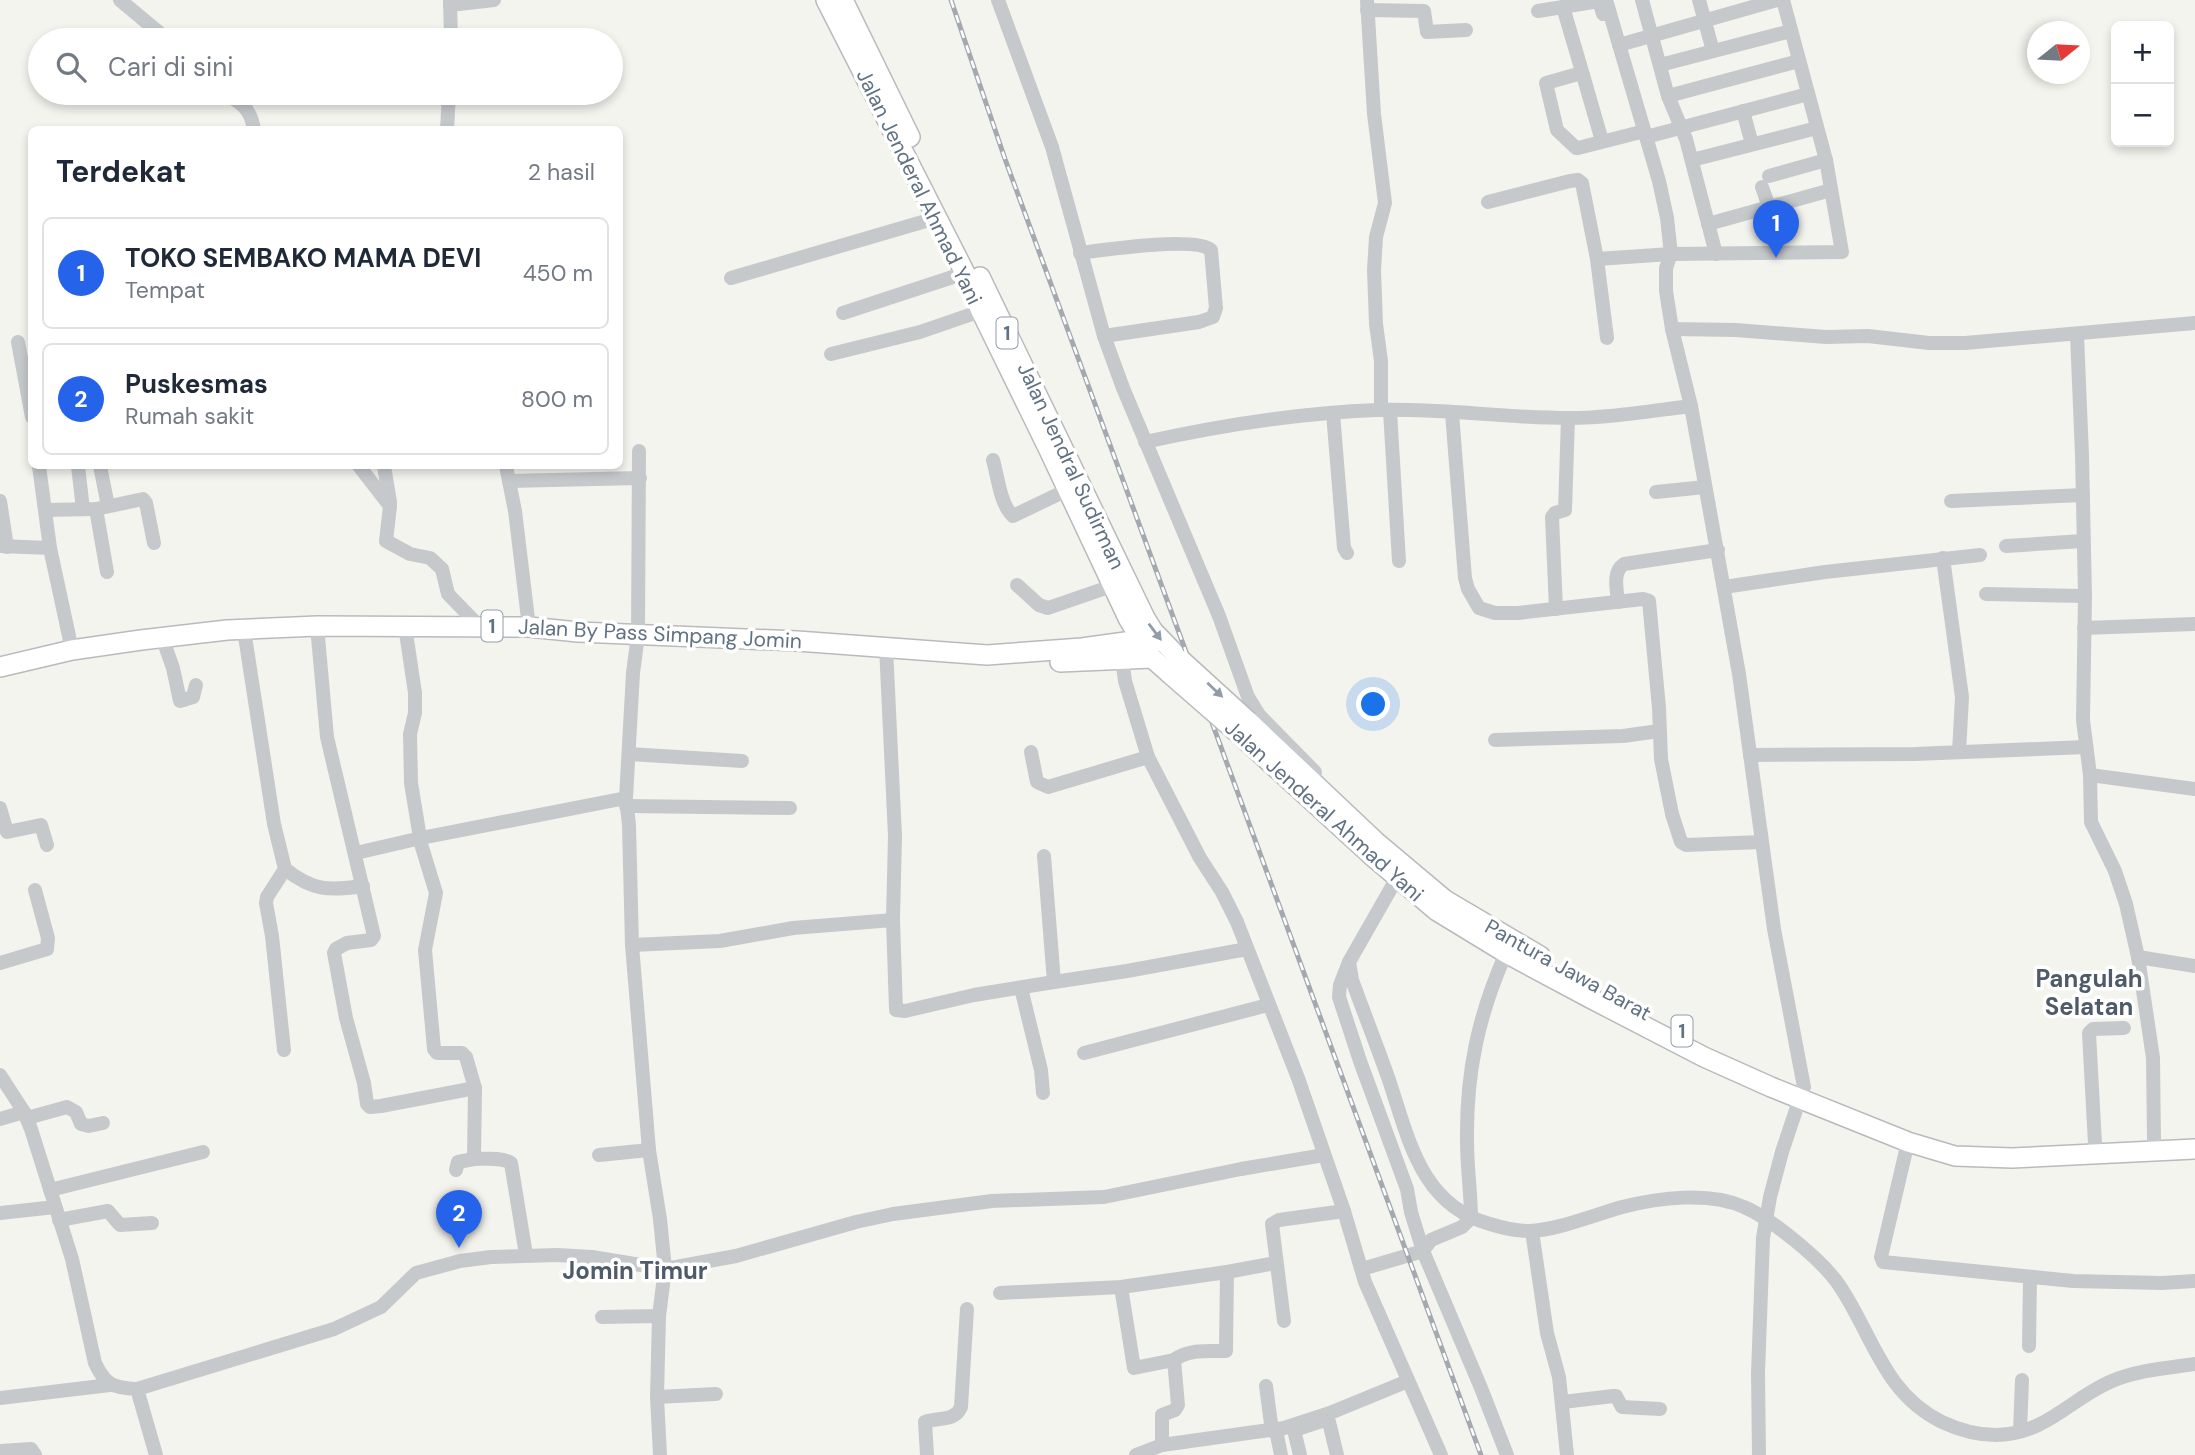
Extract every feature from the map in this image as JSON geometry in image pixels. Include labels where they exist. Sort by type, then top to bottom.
[{"type":"highway","name":"Jalan Jenderal Ahmad Yani","points":[[826,0],[965,273],[1140,640],[1152,658],[1175,667],[1372,844]]},
{"type":"highway","name":"Jalan Jendral Sudirman","points":[[843,0],[1140,608],[1175,667]]},
{"type":"highway","points":[[1082,648],[1116,634],[1128,618]]},
{"type":"highway","name":"Jalan By Pass Simpang Jomin","points":[[0,667],[72,650],[162,637],[317,626],[529,627],[578,632],[797,641],[987,655],[1082,648],[1152,658]]},
{"type":"highway","name":"Jalan By Pass Simpang Jomin","points":[[987,655],[1028,663],[1121,652],[1140,640]]},
{"type":"highway","name":"Pantura Jawa Barat","points":[[1372,844],[1400,872],[1513,942],[1802,1093],[1959,1145],[2006,1148],[2195,1138]]},
{"type":"highway","name":"Jalan Jenderal Ahmad Yani","points":[[1400,872],[1437,911],[1506,953],[1704,1057],[1802,1093],[1908,1142],[1939,1153],[1974,1158],[2195,1149]]},
{"type":"street","points":[[120,0],[154,28]]},
{"type":"street","points":[[451,28],[450,3],[494,0]]},
{"type":"street","points":[[998,0],[1052,147],[1104,336],[1145,442],[1215,606],[1252,705],[1277,734],[1360,816],[1368,827],[1372,844]]},
{"type":"street","points":[[1606,0],[1643,137]]},
{"type":"street","points":[[1699,0],[1713,51]]},
{"type":"street","points":[[1619,46],[1777,0]]},
{"type":"street","points":[[1597,259],[1671,254],[1842,252],[1826,160],[1783,0]]},
{"type":"street","points":[[1538,11],[1599,1],[1667,218],[1671,254],[1665,278],[1672,329],[1690,407],[1724,587],[1761,842],[1802,1093],[1782,1152],[1765,1219],[1760,1280],[1759,1455]]},
{"type":"street","points":[[1644,1],[1668,96],[1686,139],[1716,254]]},
{"type":"street","points":[[1399,561],[1376,324],[1376,237],[1385,203],[1373,102],[1367,5],[1424,6],[1427,32],[1466,30]]},
{"type":"street","points":[[1563,7],[1602,141]]},
{"type":"street","points":[[1660,65],[1791,31]]},
{"type":"street","points":[[1668,96],[1800,61]]},
{"type":"street","points":[[1583,75],[1546,83],[1559,132],[1577,148],[1602,141],[1643,137],[1808,94]]},
{"type":"street","points":[[243,105],[249,112],[253,126]]},
{"type":"street","points":[[447,126],[448,105]]},
{"type":"street","points":[[1743,111],[1752,144]]},
{"type":"street","points":[[1692,160],[1817,128]]},
{"type":"street","points":[[1777,252],[1765,181],[1826,160]]},
{"type":"street","points":[[1488,202],[1578,180],[1583,185],[1597,259],[1606,338]]},
{"type":"street","points":[[1708,224],[1831,191]]},
{"type":"street","points":[[730,278],[936,218]]},
{"type":"street","points":[[1080,253],[1160,244],[1203,245],[1210,250],[1216,309],[1213,317],[1199,322],[1104,336]]},
{"type":"street","points":[[843,313],[965,273]]},
{"type":"street","points":[[831,354],[920,332],[981,311]]},
{"type":"street","points":[[1672,329],[1736,330],[1826,337],[1868,336],[1929,343],[1965,343],[2195,323]]},
{"type":"street","points":[[2077,335],[2085,596],[2083,720],[2090,775],[2091,822],[2094,833],[2115,871],[2126,904],[2138,957],[2153,1058],[2154,1140]]},
{"type":"street","points":[[18,342],[27,362]]},
{"type":"street","points":[[1145,442],[1256,421],[1333,412],[1386,410],[1568,418],[1604,417],[1690,407]]},
{"type":"street","points":[[1333,412],[1344,548],[1347,553]]},
{"type":"street","points":[[1452,413],[1465,578],[1479,608],[1495,612],[1533,612],[1646,599],[1650,603],[1665,782],[1682,843],[1761,842]]},
{"type":"street","points":[[1556,609],[1552,517],[1565,510],[1568,418]]},
{"type":"street","points":[[639,452],[638,635],[633,673],[626,802],[632,945],[649,1150],[665,1269],[659,1316],[657,1397],[660,1455]]},
{"type":"street","points":[[993,460],[1009,513],[1013,516],[1067,490]]},
{"type":"street","points":[[39,469],[50,548],[72,650]]},
{"type":"street","points":[[79,469],[95,508],[107,572]]},
{"type":"street","points":[[95,508],[100,469]]},
{"type":"street","points":[[361,469],[390,506]]},
{"type":"street","points":[[384,469],[390,506],[386,541],[410,554],[430,558],[442,569],[448,594],[479,626]]},
{"type":"street","points":[[507,469],[529,627]]},
{"type":"street","points":[[509,481],[640,478]]},
{"type":"street","points":[[1656,492],[1705,487]]},
{"type":"street","points":[[1951,501],[2083,495]]},
{"type":"street","points":[[46,510],[95,508],[138,499],[144,501],[154,543]]},
{"type":"street","points":[[0,501],[4,547],[50,548]]},
{"type":"street","points":[[2006,546],[2083,541]]},
{"type":"street","points":[[1618,602],[1617,575],[1620,567],[1625,564],[1717,550]]},
{"type":"street","points":[[1724,587],[1825,572],[1980,555]]},
{"type":"street","points":[[1943,558],[1962,697],[1959,752]]},
{"type":"street","points":[[1017,585],[1039,606],[1048,608],[1112,586]]},
{"type":"street","points":[[1986,594],[2085,596]]},
{"type":"street","points":[[2084,628],[2195,624]]},
{"type":"street","points":[[317,626],[327,737],[374,937],[371,940],[347,943],[334,953],[346,1018],[365,1083],[367,1104],[370,1107],[381,1106],[475,1088]]},
{"type":"street","points":[[405,626],[415,693],[415,713],[410,734],[411,783],[421,838],[436,893],[425,950],[434,1049],[437,1053],[465,1055],[475,1088],[474,1159]]},
{"type":"street","points":[[244,630],[274,824],[285,869],[318,888],[330,890],[363,886]]},
{"type":"street","points":[[162,637],[173,668],[180,701],[193,697],[196,685]]},
{"type":"street","points":[[886,647],[895,836],[895,1007],[898,1011],[974,995],[1247,949]]},
{"type":"street","points":[[1121,652],[1135,721],[1147,757],[1237,922],[1298,1079],[1362,1269],[1441,1455]]},
{"type":"street","points":[[1495,740],[1623,736],[1659,732]]},
{"type":"street","points":[[1750,755],[2086,747]]},
{"type":"street","points":[[1031,752],[1037,782],[1048,787],[1147,757]]},
{"type":"street","points":[[629,754],[742,761]]},
{"type":"street","points":[[2090,775],[2195,789]]},
{"type":"street","points":[[356,853],[421,838],[626,802],[790,808]]},
{"type":"street","points":[[0,808],[7,832],[41,825],[47,845]]},
{"type":"street","points":[[1044,856],[1054,982]]},
{"type":"street","points":[[284,1050],[266,902],[273,885],[285,869]]},
{"type":"street","points":[[1400,872],[1349,962],[1340,985],[1339,997],[1407,1189],[1423,1251],[1507,1455]]},
{"type":"street","points":[[0,963],[47,949],[48,938],[35,890]]},
{"type":"street","points":[[632,945],[720,941],[793,928],[893,920]]},
{"type":"street","points":[[1362,1269],[1423,1251],[1431,1240],[1462,1227],[1471,1218],[1467,1143],[1470,1072],[1483,1012],[1506,953]]},
{"type":"street","points":[[2138,957],[2195,966]]},
{"type":"street","points":[[1349,962],[1352,979],[1415,1156],[1438,1194],[1453,1208],[1471,1218],[1498,1226],[1532,1231],[1663,1197],[1727,1202],[1743,1206],[1765,1219],[1820,1263],[1837,1282],[1886,1371],[1908,1398],[1922,1411],[1951,1426],[1972,1432],[1997,1434],[2020,1431],[2057,1416],[2113,1381],[2129,1375],[2195,1364]]},
{"type":"street","points":[[1021,988],[1041,1070],[1043,1093]]},
{"type":"street","points":[[1084,1053],[1268,1005]]},
{"type":"street","points":[[2095,1144],[2089,1033],[2093,1029],[2124,1028]]},
{"type":"street","points":[[0,1075],[26,1115],[72,1259],[95,1363],[102,1378],[110,1385]]},
{"type":"street","points":[[0,1119],[67,1107],[76,1112],[81,1124],[89,1126],[103,1123]]},
{"type":"street","points":[[1908,1142],[1882,1262],[2030,1278],[2137,1283],[2195,1281]]},
{"type":"street","points":[[599,1155],[649,1150]]},
{"type":"street","points":[[50,1190],[203,1152]]},
{"type":"street","points":[[0,1398],[110,1385],[137,1390],[334,1329],[381,1307],[411,1276],[423,1270],[491,1257],[592,1257],[665,1269],[736,1256],[893,1214],[992,1200],[1104,1197],[1324,1155]]},
{"type":"street","points":[[456,1170],[458,1162],[474,1159],[489,1158],[512,1163],[526,1255]]},
{"type":"street","points":[[0,1213],[108,1211],[120,1225],[152,1223]]},
{"type":"street","points":[[1284,1321],[1272,1224],[1279,1220],[1344,1212]]},
{"type":"street","points":[[1532,1231],[1546,1333],[1563,1402],[1567,1455]]},
{"type":"street","points":[[1000,1293],[1121,1287],[1276,1263]]},
{"type":"street","points":[[1121,1287],[1134,1367],[1174,1360],[1185,1354],[1226,1351],[1227,1272]]},
{"type":"street","points":[[2029,1346],[2030,1278]]},
{"type":"street","points":[[928,1455],[925,1422],[954,1416],[961,1407],[967,1309]]},
{"type":"street","points":[[602,1317],[659,1316]]},
{"type":"street","points":[[1162,1445],[1162,1415],[1175,1410],[1178,1405],[1174,1360]]},
{"type":"street","points":[[2020,1431],[2022,1380]]},
{"type":"street","points":[[1136,1455],[1162,1445],[1274,1430],[1330,1413],[1408,1381]]},
{"type":"street","points":[[1266,1386],[1281,1455]]},
{"type":"street","points":[[137,1390],[156,1455]]},
{"type":"street","points":[[657,1397],[716,1394]]},
{"type":"street","points":[[1563,1402],[1616,1396],[1622,1408],[1660,1409]]},
{"type":"street","points":[[1300,1455],[1294,1430],[1326,1420],[1337,1455]]},
{"type":"street","points":[[0,1451],[31,1448],[35,1455]]},
{"type":"railway","points":[[951,0],[1005,159],[1481,1455]]},
{"type":"place","name":"TOKO SEMBAKO MAMA DEVI","points":[[1776,258]]},
{"type":"place","name":"Puskesmas","points":[[459,1248]]},
{"type":"district","name":"Pangulah Selatan","points":[[2089,993]]},
{"type":"district","name":"Jomin Timur","points":[[635,1271]]}]
